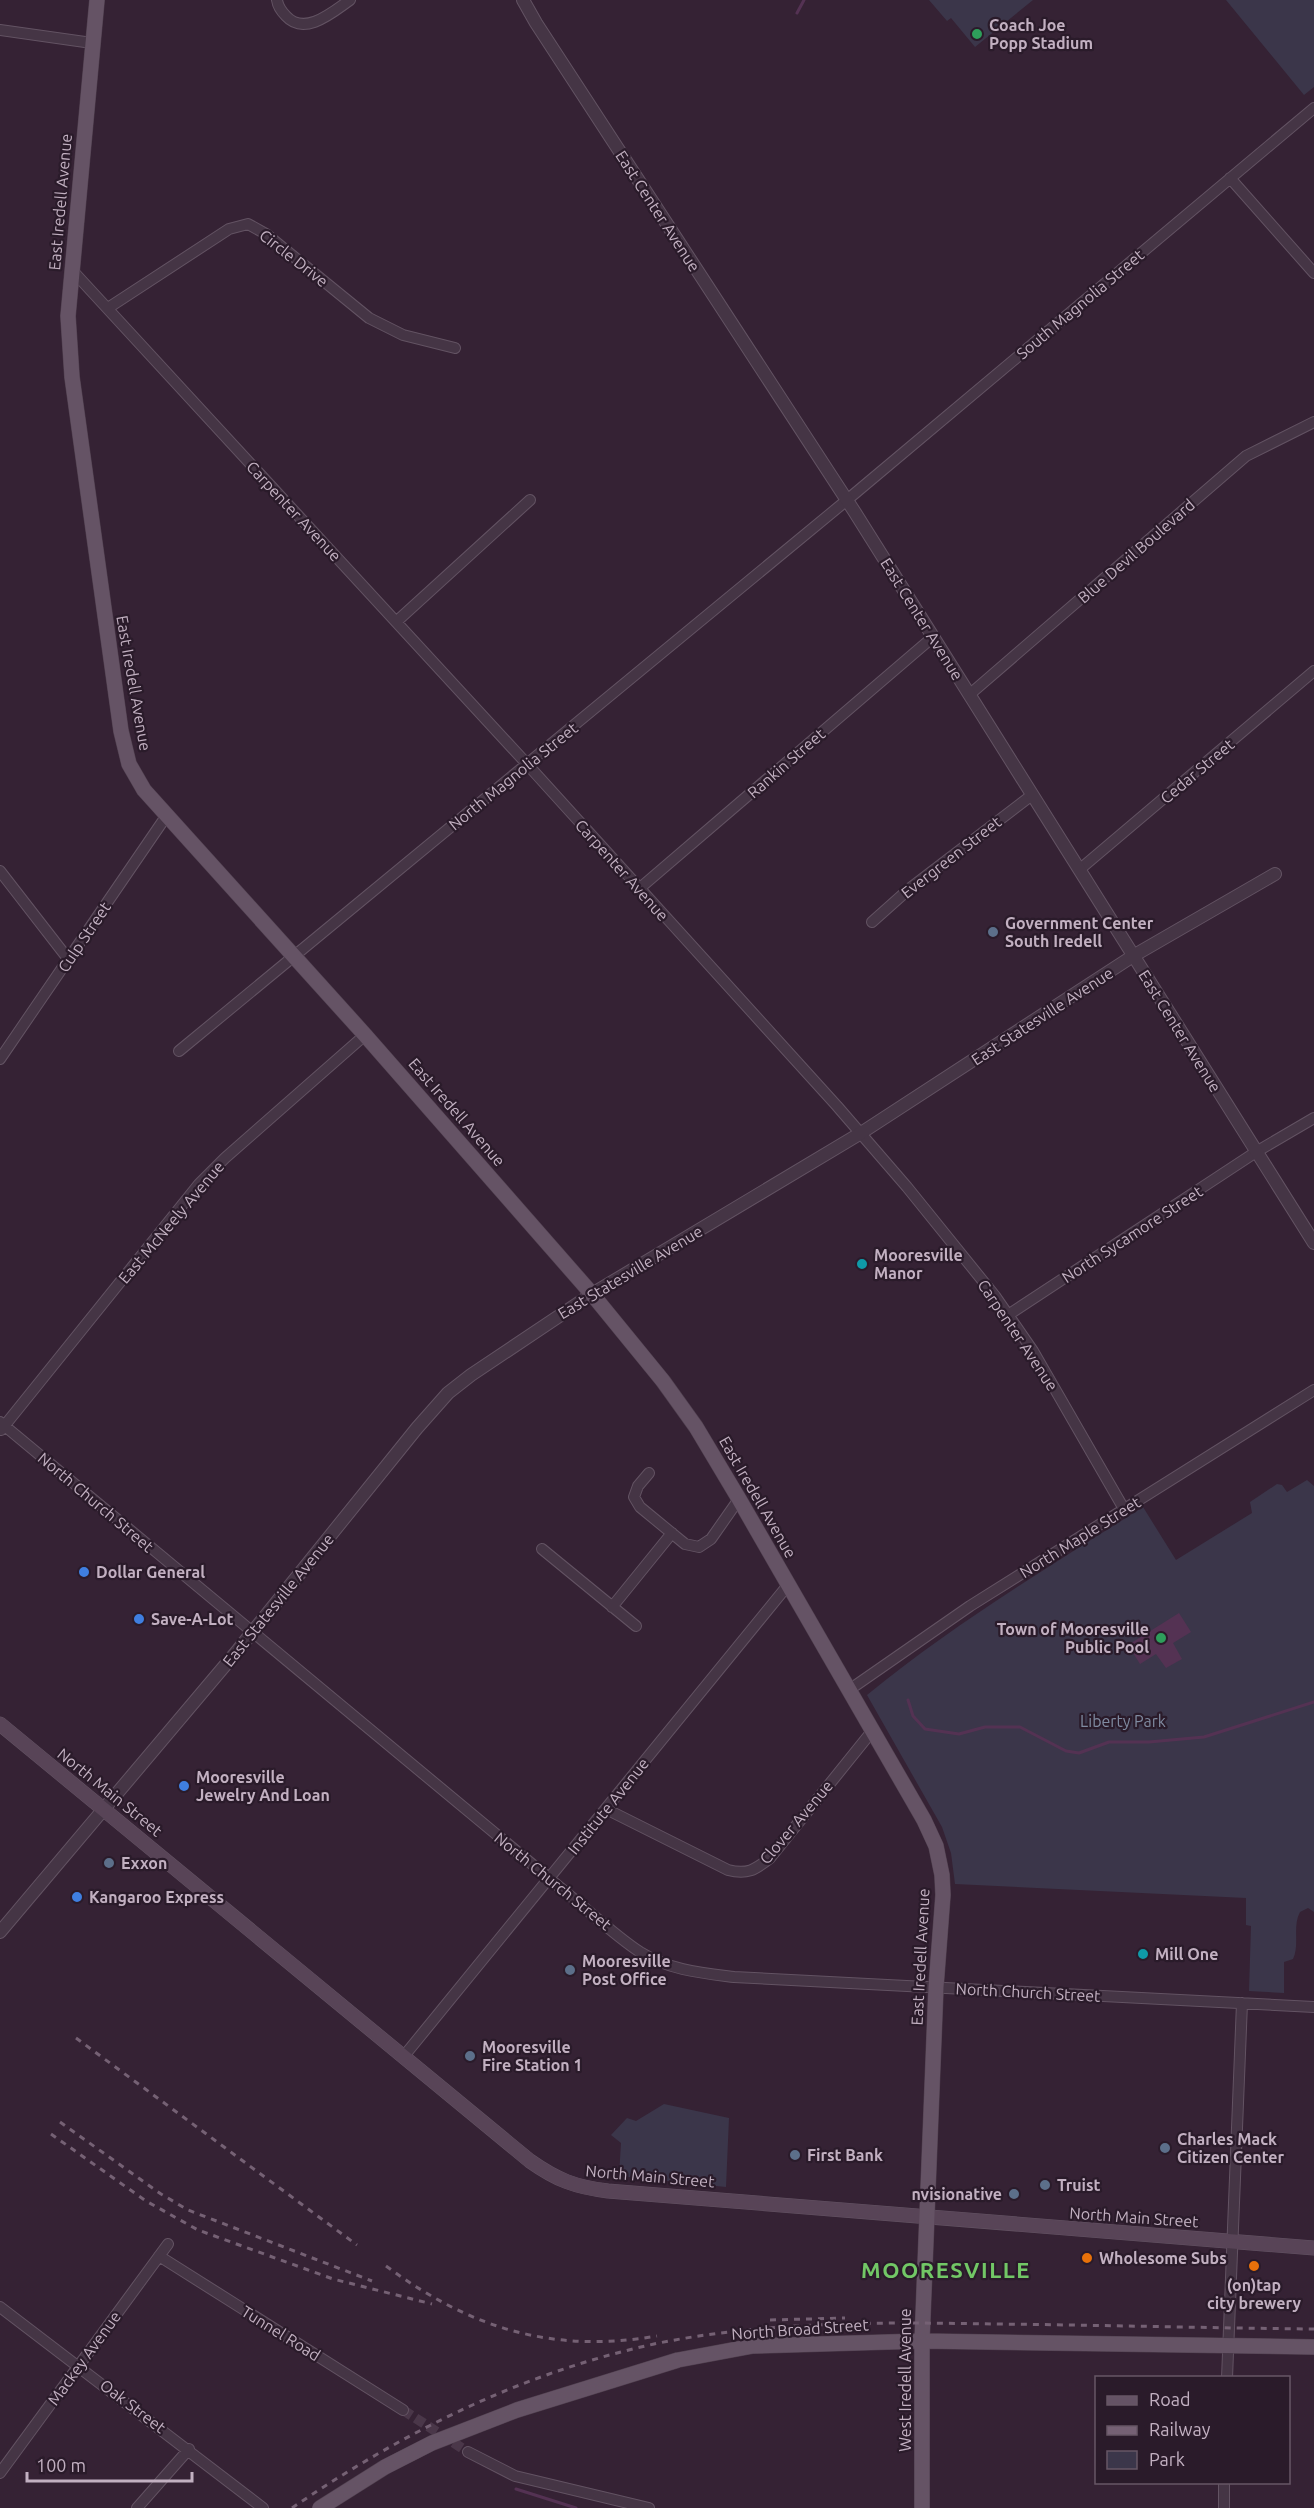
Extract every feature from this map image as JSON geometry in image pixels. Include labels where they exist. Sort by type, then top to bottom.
[{"type":"main road","name":"East Iredell Avenue","points":[[97,0],[68,316],[72,376],[121,731],[129,764],[144,790],[365,1035],[592,1294],[696,1427],[924,1820],[936,1846],[942,1875],[926,2216]]},
{"type":"main road","name":"North Main Street","points":[[0,1724],[530,2161],[553,2177],[580,2187],[1314,2248]]},
{"type":"main road","name":"West Iredell Avenue","points":[[922,2508],[922,2341],[926,2216]]},
{"type":"main road","name":"North Broad Street","points":[[320,2508],[385,2468],[432,2443],[517,2410],[678,2360],[753,2346],[922,2341],[1314,2348]]},
{"type":"street","points":[[277,0],[278,7],[289,20],[304,24],[321,20],[350,0]]},
{"type":"street","name":"East Center Avenue","points":[[523,0],[847,500],[1314,1244]]},
{"type":"street","points":[[0,30],[92,43]]},
{"type":"street","name":"South Magnolia Street","points":[[847,500],[1314,108]]},
{"type":"street","points":[[1230,178],[1314,273]]},
{"type":"street","name":"Circle Drive","points":[[108,309],[229,229],[248,224],[266,234],[369,318],[403,335],[455,348]]},
{"type":"street","name":"Carpenter Avenue","points":[[71,269],[640,888],[861,1133],[952,1240],[1033,1351],[1124,1509]]},
{"type":"street","name":"Blue Devil Boulevard","points":[[969,695],[1246,456],[1314,422]]},
{"type":"street","points":[[396,622],[530,500]]},
{"type":"street","name":"North Magnolia Street","points":[[179,1051],[847,500]]},
{"type":"street","name":"Rankin Street","points":[[640,888],[933,637]]},
{"type":"street","name":"Cedar Street","points":[[1080,870],[1314,671]]},
{"type":"street","name":"Evergreen Street","points":[[872,922],[909,888],[1032,795]]},
{"type":"street","name":"Culp Street","points":[[0,1059],[167,815]]},
{"type":"street","points":[[0,871],[69,960]]},
{"type":"street","name":"East Statesville Avenue","points":[[0,1932],[105,1809],[448,1393],[471,1375],[592,1294],[861,1133],[1133,956],[1275,874]]},
{"type":"street","name":"East McNeely Avenue","points":[[1,1426],[199,1184],[225,1158],[365,1035]]},
{"type":"street","name":"North Sycamore Street","points":[[1008,1315],[1256,1152],[1314,1118]]},
{"type":"street","name":"North Maple Street","points":[[849,1690],[970,1606],[1314,1390]]},
{"type":"street","name":"North Church Street","points":[[1,1426],[642,1953],[685,1970],[735,1977],[1314,2007]]},
{"type":"street","points":[[649,1473],[638,1486],[634,1497],[640,1507],[685,1544],[699,1547],[711,1539],[739,1499]]},
{"type":"street","points":[[612,1606],[672,1533]]},
{"type":"street","points":[[542,1549],[636,1626]]},
{"type":"street","name":"Institute Avenue","points":[[404,2056],[788,1584]]},
{"type":"street","name":"Clover Avenue","points":[[606,1809],[728,1870],[741,1873],[754,1870],[770,1858],[873,1730]]},
{"type":"street","points":[[1227,2376],[1242,2003]]},
{"type":"street","name":"Mackey Avenue","points":[[0,2473],[168,2244]]},
{"type":"street","name":"Tunnel Road","points":[[159,2256],[403,2410]]},
{"type":"street","name":"Oak Street","points":[[0,2307],[263,2508]]},
{"type":"street","points":[[137,2508],[189,2450]]},
{"type":"street","points":[[468,2452],[515,2476],[649,2508]]},
{"type":"street","points":[[1224,2484],[1224,2508]]},
{"type":"green space","name":"Coach Joe Popp Stadium","points":[[929,0],[1033,0],[975,47],[951,18],[947,21]]},
{"type":"green space","points":[[1226,0],[1314,0],[1314,87],[1304,95]]},
{"type":"green space","name":"Liberty Park","points":[[1307,1480],[1314,1486],[1314,1912],[1308,1908],[1300,1912],[1295,1953],[1293,1959],[1284,1962],[1284,1993],[1249,1991],[1251,1926],[1246,1925],[1246,1898],[955,1884],[951,1853],[942,1827],[867,1695],[967,1620],[1143,1507],[1176,1560],[1252,1513],[1250,1502],[1277,1484],[1282,1485],[1287,1492]]},
{"type":"green space","points":[[664,2104],[729,2118],[726,2187],[619,2176],[621,2143],[611,2135],[627,2118],[636,2121]]},
{"type":"shaded area","name":"Town of Mooresville Public Pool","points":[[1179,1613],[1191,1632],[1173,1643],[1182,1659],[1166,1668],[1156,1654],[1140,1664],[1128,1645]]},
{"type":"waterway","points":[[797,13],[804,0]]},
{"type":"waterway","points":[[908,1700],[913,1716],[925,1729],[959,1734],[985,1727],[1020,1727],[1066,1751],[1079,1753],[1109,1742],[1149,1742],[1204,1737],[1314,1702]]},
{"type":"waterway","points":[[516,2489],[576,2508]]},
{"type":"tunnel","points":[[403,2410],[468,2452]]},
{"type":"railway","points":[[76,2038],[357,2245]]},
{"type":"railway","points":[[60,2122],[161,2194],[188,2210],[372,2281]]},
{"type":"railway","points":[[51,2134],[146,2201],[198,2230],[333,2279],[432,2304]]},
{"type":"railway","points":[[386,2266],[417,2288],[449,2306],[514,2331],[547,2338],[582,2341],[619,2341],[657,2336]]},
{"type":"railway","points":[[770,2320],[845,2318]]},
{"type":"railway","points":[[292,2508],[377,2454],[465,2408],[557,2371],[605,2356],[696,2336],[781,2327],[866,2323],[1314,2329]]},
{"type":"place","name":"Coach Joe Popp Stadium","points":[[977,34]]},
{"type":"place","name":"Government Center South Iredell","points":[[993,932]]},
{"type":"place","name":"Mooresville Manor","points":[[862,1264]]},
{"type":"place","name":"Dollar General","points":[[84,1572]]},
{"type":"place","name":"Save-A-Lot","points":[[139,1619]]},
{"type":"place","name":"Town of Mooresville Public Pool","points":[[1161,1638]]},
{"type":"place","name":"Mooresville Jewelry And Loan","points":[[184,1786]]},
{"type":"place","name":"Exxon","points":[[109,1863]]},
{"type":"place","name":"Kangaroo Express","points":[[77,1897]]},
{"type":"place","name":"Mill One","points":[[1143,1954]]},
{"type":"place","name":"Mooresville Post Office","points":[[570,1970]]},
{"type":"place","name":"Mooresville Fire Station 1","points":[[470,2056]]},
{"type":"place","name":"Charles Mack Citizen Center","points":[[1165,2148]]},
{"type":"place","name":"First Bank","points":[[795,2155]]},
{"type":"place","name":"Truist","points":[[1045,2185]]},
{"type":"place","name":"nvisionative","points":[[1014,2194]]},
{"type":"place","name":"Wholesome Subs","points":[[1087,2258]]},
{"type":"place","name":"(on)tap city brewery","points":[[1254,2266]]},
{"type":"district","name":"MOORESVILLE","points":[[946,2269]]}]
